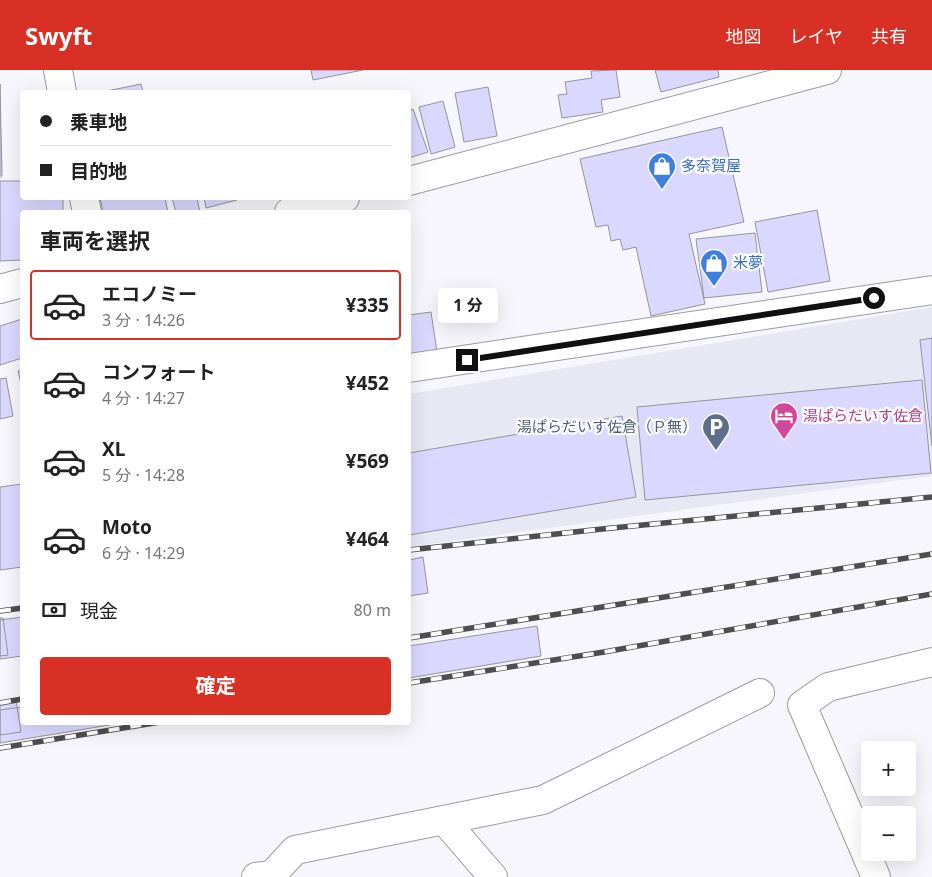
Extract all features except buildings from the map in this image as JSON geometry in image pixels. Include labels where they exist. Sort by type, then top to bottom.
[{"type":"street","points":[[58,70],[62,90]]},
{"type":"street","points":[[411,180],[827,70]]},
{"type":"street","points":[[296,210],[337,200]]},
{"type":"street","points":[[0,289],[20,284]]},
{"type":"street","points":[[411,368],[932,290]]},
{"type":"street","points":[[876,877],[802,705],[828,687],[932,662]]},
{"type":"street","points":[[266,876],[295,850],[543,800],[760,693]]},
{"type":"street","points":[[444,820],[493,877]]},
{"type":"shaded area","points":[[0,82],[3,179],[0,179]]},
{"type":"shaded area","points":[[932,307],[932,476],[411,547],[411,394]]},
{"type":"railway","points":[[411,550],[932,497]]},
{"type":"railway","points":[[411,638],[932,554]]},
{"type":"railway","points":[[411,683],[604,652],[932,594]]},
{"type":"railway","points":[[0,611],[20,608]]},
{"type":"railway","points":[[0,703],[20,699]]},
{"type":"railway","points":[[0,748],[142,725]]},
{"type":"place","name":"多奈賀屋","points":[[662,190]]},
{"type":"place","name":"米夢","points":[[714,287]]},
{"type":"place","name":"湯ぱらだいす佐倉","points":[[784,440]]},
{"type":"place","name":"湯ぱらだいす佐倉（Ｐ無）","points":[[716,451]]},
{"type":"route","points":[[467,360],[874,298]]}]
